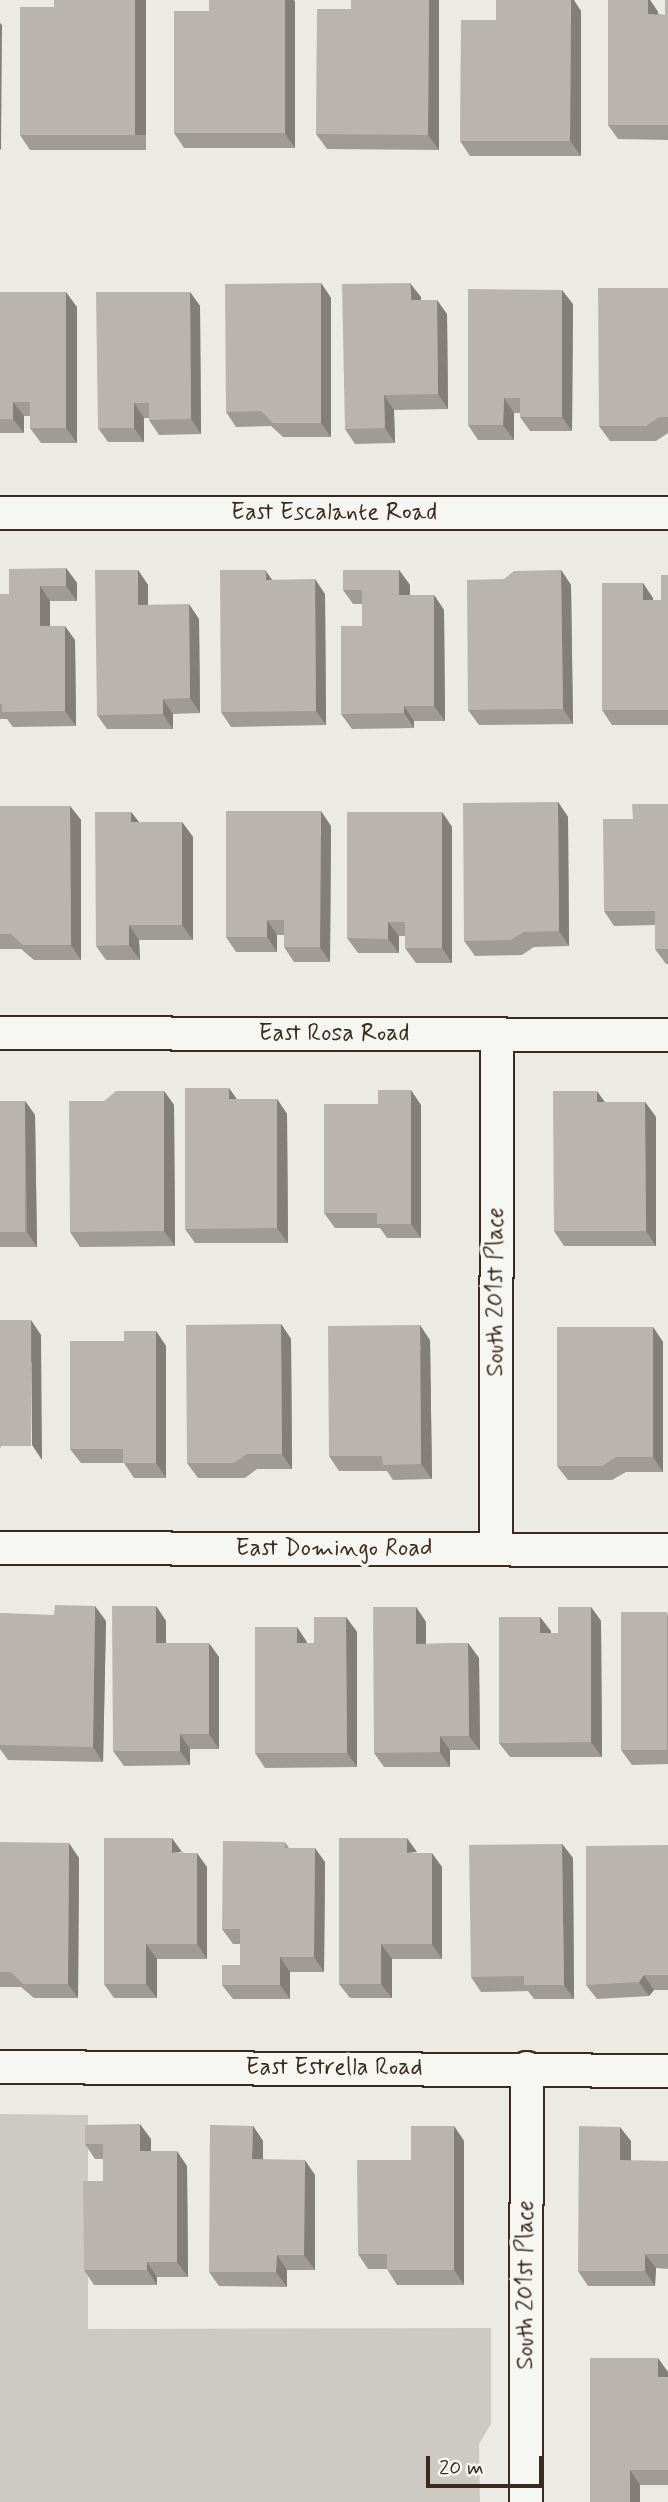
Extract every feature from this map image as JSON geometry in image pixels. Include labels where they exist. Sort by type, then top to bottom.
[{"type":"street","name":"East Escalante Road","points":[[0,513],[668,513]]},
{"type":"street","name":"East Rosa Road","points":[[0,1033],[668,1035]]},
{"type":"street","name":"South 201st Place","points":[[495,1549],[497,1035]]},
{"type":"street","name":"East Domingo Road","points":[[0,1548],[668,1550]]},
{"type":"street","name":"East Estrella Road","points":[[0,2067],[527,2068],[668,2071]]},
{"type":"street","name":"South 201st Place","points":[[526,2502],[527,2068]]},
{"type":"shaded area","points":[[0,2114],[88,2115],[88,2329],[491,2328],[491,2424],[479,2444],[480,2502],[0,2502]]},
{"type":"building","points":[[54,0],[135,0],[135,135],[20,135],[20,7],[54,7]]},
{"type":"building","points":[[209,0],[285,0],[285,133],[174,133],[174,11],[209,11]]},
{"type":"building","points":[[351,0],[429,0],[428,135],[316,134],[317,9],[351,9]]},
{"type":"building","points":[[496,0],[571,0],[570,141],[460,141],[461,20],[496,20]]},
{"type":"building","points":[[608,0],[648,0],[648,14],[665,15],[665,0],[668,0],[668,125],[608,125]]},
{"type":"building","points":[[321,283],[321,423],[273,423],[261,411],[226,412],[225,284]]},
{"type":"building","points":[[410,283],[411,300],[437,300],[438,394],[384,395],[385,428],[345,429],[342,284]]},
{"type":"building","points":[[598,288],[668,288],[668,417],[659,417],[646,426],[599,426]]},
{"type":"building","points":[[468,289],[562,290],[562,417],[520,417],[520,398],[504,398],[503,425],[468,425]]},
{"type":"building","points":[[0,292],[66,292],[66,428],[30,428],[30,402],[13,402],[13,419],[0,419]]},
{"type":"building","points":[[96,292],[190,292],[191,419],[149,420],[149,403],[134,403],[134,428],[98,428]]},
{"type":"building","points":[[66,568],[66,586],[40,586],[40,626],[65,626],[65,711],[2,712],[0,594],[9,594],[9,569]]},
{"type":"building","points":[[95,570],[138,570],[138,605],[189,604],[190,698],[163,699],[163,714],[97,715]]},
{"type":"building","points":[[220,570],[265,570],[266,580],[315,579],[316,711],[221,712]]},
{"type":"building","points":[[343,570],[399,570],[399,595],[434,595],[434,706],[404,706],[404,713],[341,714],[341,626],[362,626],[362,590],[343,590]]},
{"type":"building","points":[[561,570],[563,709],[468,710],[467,580],[504,579],[514,571]]},
{"type":"building","points":[[661,575],[668,575],[668,710],[602,710],[602,583],[643,583],[643,600],[661,600]]},
{"type":"building","points":[[558,802],[559,931],[524,932],[511,940],[464,941],[463,803]]},
{"type":"building","points":[[632,804],[668,804],[668,949],[655,949],[655,911],[604,911],[603,819],[633,819]]},
{"type":"building","points":[[0,806],[70,806],[71,945],[23,945],[11,934],[0,934]]},
{"type":"building","points":[[226,811],[321,811],[320,947],[284,947],[284,920],[267,920],[267,937],[226,937]]},
{"type":"building","points":[[95,812],[131,812],[131,822],[182,822],[182,925],[129,925],[129,945],[96,946]]},
{"type":"building","points":[[347,812],[442,812],[442,948],[405,948],[405,922],[388,922],[388,939],[347,938]]},
{"type":"building","points":[[185,1088],[229,1088],[229,1099],[277,1099],[277,1228],[185,1229]]},
{"type":"building","points":[[378,1090],[411,1090],[411,1224],[377,1224],[377,1213],[324,1213],[324,1104],[378,1104]]},
{"type":"building","points":[[116,1091],[164,1091],[164,1231],[70,1232],[69,1101],[104,1101]]},
{"type":"building","points":[[553,1091],[597,1091],[597,1102],[645,1102],[646,1231],[554,1231]]},
{"type":"building","points":[[0,1101],[25,1101],[25,1232],[0,1232]]},
{"type":"building","points":[[0,1320],[31,1320],[31,1446],[0,1446]]},
{"type":"building","points":[[281,1324],[282,1454],[247,1454],[234,1463],[187,1463],[186,1325]]},
{"type":"building","points":[[420,1325],[421,1464],[383,1465],[382,1456],[329,1456],[328,1326]]},
{"type":"building","points":[[557,1327],[653,1327],[653,1457],[616,1457],[602,1466],[557,1466]]},
{"type":"building","points":[[124,1331],[156,1331],[156,1463],[123,1463],[123,1449],[70,1449],[70,1341],[124,1341]]},
{"type":"building","points":[[55,1605],[95,1606],[93,1747],[0,1745],[0,1613],[54,1615]]},
{"type":"building","points":[[112,1606],[156,1606],[156,1643],[209,1643],[209,1734],[180,1734],[180,1751],[113,1751]]},
{"type":"building","points":[[373,1607],[416,1607],[416,1644],[468,1643],[469,1736],[440,1736],[440,1752],[374,1753]]},
{"type":"building","points":[[558,1607],[591,1607],[591,1742],[499,1743],[499,1617],[540,1617],[540,1633],[558,1633]]},
{"type":"building","points":[[621,1612],[667,1612],[667,1750],[621,1750]]},
{"type":"building","points":[[314,1617],[346,1617],[347,1753],[255,1753],[255,1627],[297,1627],[297,1643],[314,1643]]},
{"type":"building","points":[[104,1838],[172,1838],[172,1853],[197,1853],[197,1944],[146,1944],[146,1984],[104,1984]]},
{"type":"building","points":[[339,1838],[407,1838],[407,1853],[432,1853],[432,1944],[381,1944],[381,1984],[339,1984]]},
{"type":"building","points":[[223,1841],[285,1842],[285,1848],[315,1848],[314,1957],[280,1957],[280,1985],[222,1985],[222,1965],[240,1965],[240,1929],[222,1929]]},
{"type":"building","points":[[0,1842],[69,1843],[68,1984],[23,1984],[11,1972],[0,1972]]},
{"type":"building","points":[[562,1844],[564,1985],[524,1985],[524,1976],[471,1977],[469,1845]]},
{"type":"building","points":[[668,1845],[668,1975],[644,1975],[639,1982],[586,1985],[586,1846]]},
{"type":"building","points":[[140,2124],[140,2151],[177,2151],[177,2262],[147,2262],[147,2270],[84,2270],[83,2181],[103,2181],[103,2144],[85,2144],[85,2125]]},
{"type":"building","points":[[210,2125],[253,2126],[252,2159],[305,2160],[304,2255],[277,2255],[276,2272],[209,2272]]},
{"type":"building","points":[[411,2126],[454,2126],[454,2270],[387,2270],[387,2254],[358,2254],[357,2160],[411,2160]]},
{"type":"building","points":[[579,2126],[620,2127],[620,2160],[668,2161],[668,2254],[645,2254],[645,2271],[578,2271]]},
{"type":"building","points":[[590,2358],[658,2358],[658,2377],[668,2377],[668,2470],[630,2470],[630,2502],[590,2502]]}]
